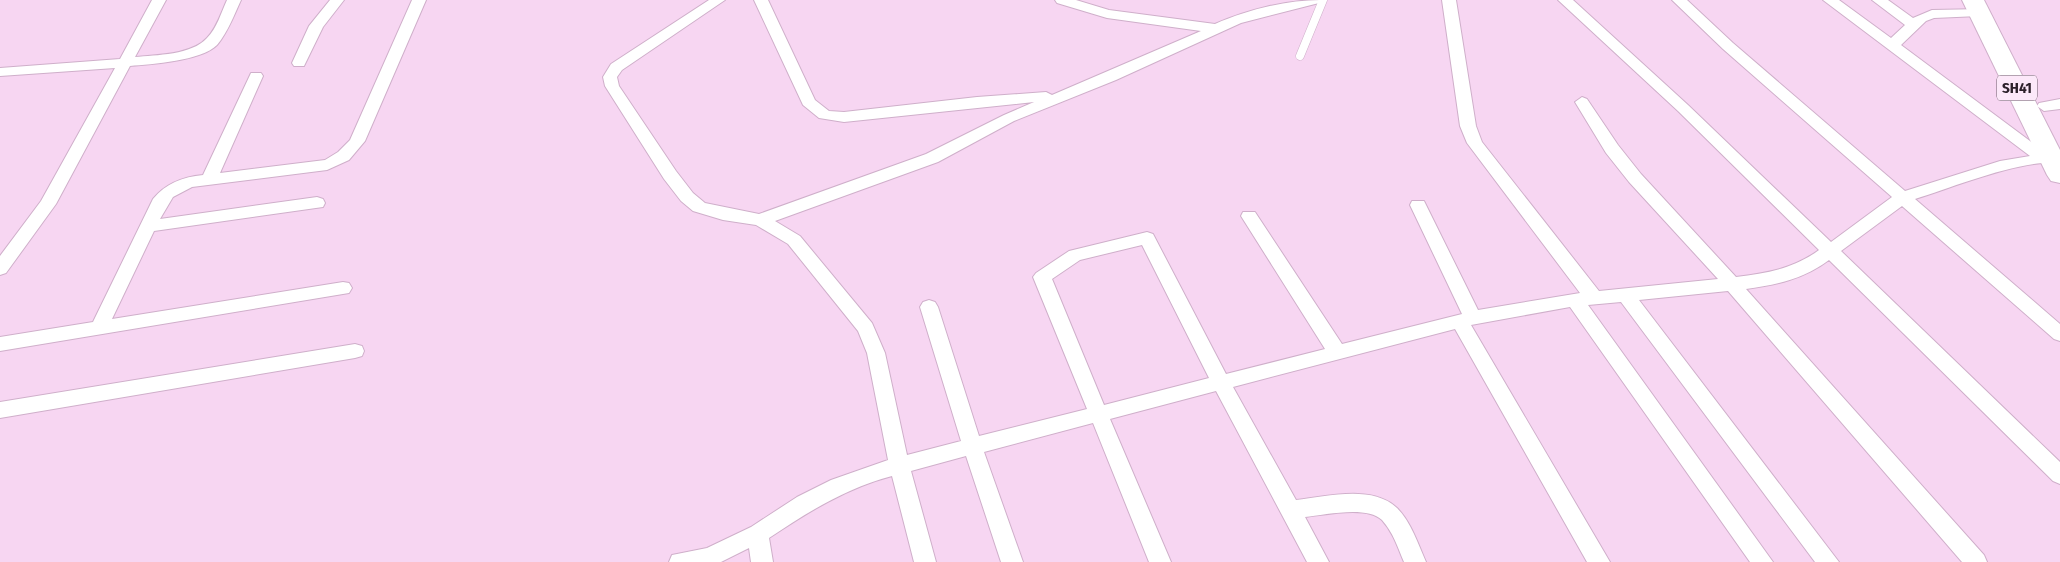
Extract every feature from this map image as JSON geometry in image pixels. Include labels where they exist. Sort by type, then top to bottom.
[{"type":"main road","name":"SH41","points":[[1981,4],[2052,105],[2055,157]]},
{"type":"main road","name":"SH41","points":[[1981,4],[2055,157]]},
{"type":"street","points":[[0,269],[48,204],[159,0]]},
{"type":"street","points":[[0,72],[125,62],[196,52],[207,46],[214,38],[234,0]]},
{"type":"street","points":[[299,63],[316,26],[337,0]]},
{"type":"street","points":[[99,328],[159,203],[167,193],[188,182],[327,165],[341,160],[357,142],[419,0]]},
{"type":"street","points":[[718,0],[616,67],[610,77],[612,86],[687,197],[699,206],[723,214],[760,220],[794,240],[866,328],[876,353],[899,466],[925,562]]},
{"type":"street","points":[[761,0],[808,102],[818,113],[828,117],[1060,96]]},
{"type":"street","points":[[1062,0],[1107,14],[1215,28]]},
{"type":"street","points":[[760,220],[932,158],[1009,118],[1111,77],[1215,28],[1260,12],[1314,0]]},
{"type":"street","points":[[1448,0],[1468,126],[1475,143],[1584,299],[1762,562]]},
{"type":"street","points":[[1565,0],[1682,108],[2060,475]]},
{"type":"street","points":[[1679,0],[1728,46],[2060,334]]},
{"type":"street","points":[[1830,0],[2023,140],[2055,157]]},
{"type":"street","points":[[1879,0],[1914,25]]},
{"type":"street","points":[[1891,46],[1921,18],[1981,4]]},
{"type":"street","points":[[209,180],[256,76]]},
{"type":"street","points":[[1582,102],[1612,149],[1635,178],[1732,284],[1976,562]]},
{"type":"street","points":[[680,562],[710,558],[758,534],[804,503],[838,486],[899,466],[972,446],[1466,320],[1584,299],[1732,284],[1770,279],[1792,273],[1812,264],[1903,197],[2006,165],[2055,157]]},
{"type":"street","points":[[148,226],[318,203]]},
{"type":"street","points":[[1418,205],[1466,320],[1599,562]]},
{"type":"street","points":[[1249,216],[1337,352]]},
{"type":"street","points":[[1160,562],[1042,277],[1075,255],[1147,238],[1221,382],[1318,562]]},
{"type":"street","points":[[0,344],[343,288]]},
{"type":"street","points":[[1625,295],[1828,562]]},
{"type":"street","points":[[929,307],[972,446],[1012,562]]},
{"type":"street","points":[[0,410],[355,352]]},
{"type":"street","points":[[1290,510],[1356,503],[1383,509],[1395,523],[1415,562]]},
{"type":"street","points":[[758,534],[762,562]]},
{"type":"lane","points":[[1300,56],[1323,0]]}]
